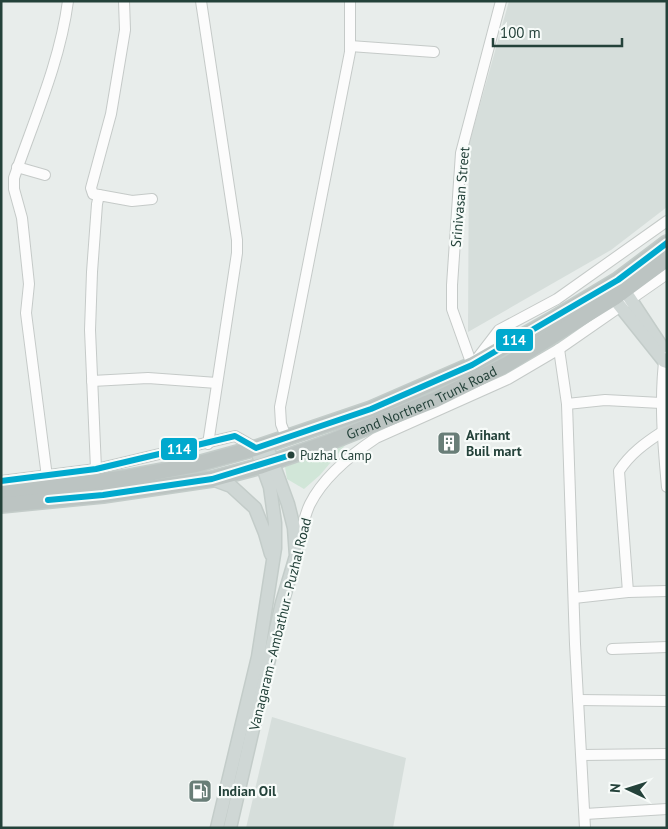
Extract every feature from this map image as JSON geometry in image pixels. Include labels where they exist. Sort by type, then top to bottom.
[{"type":"highway","name":"Grand Northern Trunk Road","points":[[1,493],[124,478],[194,465],[261,446],[371,409],[472,364],[555,318],[619,294],[667,243]]},
{"type":"highway","name":"Grand Northern Trunk Road","points":[[1,505],[103,495],[212,479],[267,464],[330,442],[435,400],[506,365],[619,294],[667,259]]},
{"type":"main road","points":[[619,294],[666,357]]},
{"type":"main road","points":[[261,446],[267,464],[288,504],[294,528],[296,556]]},
{"type":"main road","points":[[217,828],[258,657],[276,548],[275,523],[267,464]]},
{"type":"main road","points":[[212,479],[231,486],[255,508],[265,532],[272,566]]},
{"type":"main road","name":"Vanagaram - Ambathur - Puzhal Road","points":[[230,828],[282,603],[296,556]]},
{"type":"street","points":[[47,476],[26,313],[29,284],[22,218],[14,189],[14,178],[51,76],[64,28],[68,1]]},
{"type":"street","points":[[124,1],[125,30],[111,114],[90,188],[93,194],[132,201],[152,200]]},
{"type":"street","points":[[201,1],[237,240],[237,253],[208,444]]},
{"type":"street","points":[[286,437],[280,424],[280,407],[334,142],[350,46],[350,1]]},
{"type":"street","name":"Srinivasan Street","points":[[472,364],[452,309],[461,153],[501,1]]},
{"type":"street","points":[[350,46],[434,52]]},
{"type":"street","points":[[17,168],[45,175]]},
{"type":"street","points":[[96,470],[90,330],[97,204],[100,195]]},
{"type":"street","points":[[472,364],[498,330],[558,299],[667,221]]},
{"type":"street","name":"Vanagaram - Ambathur - Puzhal Road","points":[[296,556],[310,504],[326,482],[358,450],[376,438],[508,379],[559,349],[619,294],[667,274]]},
{"type":"street","points":[[559,349],[567,404],[578,700],[585,828]]},
{"type":"street","points":[[666,357],[661,403],[667,487]]},
{"type":"street","points":[[92,381],[148,378],[217,383]]},
{"type":"street","points":[[567,404],[606,400],[661,403]]},
{"type":"street","points":[[628,592],[618,471],[642,444],[662,432]]},
{"type":"street","points":[[1,481],[96,470],[235,436],[261,446]]},
{"type":"street","points":[[574,598],[628,592],[667,591]]},
{"type":"street","points":[[612,648],[667,647]]},
{"type":"street","points":[[578,700],[667,701]]},
{"type":"street","points":[[582,755],[667,754]]},
{"type":"street","points":[[585,814],[667,809]]},
{"type":"shaded area","points":[[509,1],[667,1],[667,207],[611,250],[468,332],[469,144]]},
{"type":"shaded area","points":[[272,717],[406,758],[393,828],[246,828]]},
{"type":"green space","points":[[347,443],[320,475],[304,489],[287,479],[285,467]]},
{"type":"transit line","name":"114","points":[[1,481],[96,469],[235,436],[256,448],[371,409],[472,365],[618,280],[667,243]]},
{"type":"transit line","name":"114","points":[[48,500],[103,495],[212,479],[291,455]]},
{"type":"place","name":"Arihant Buil mart","points":[[449,443]]},
{"type":"place","name":"Puzhal Camp","points":[[291,455]]},
{"type":"place","name":"Indian Oil","points":[[200,791]]}]
